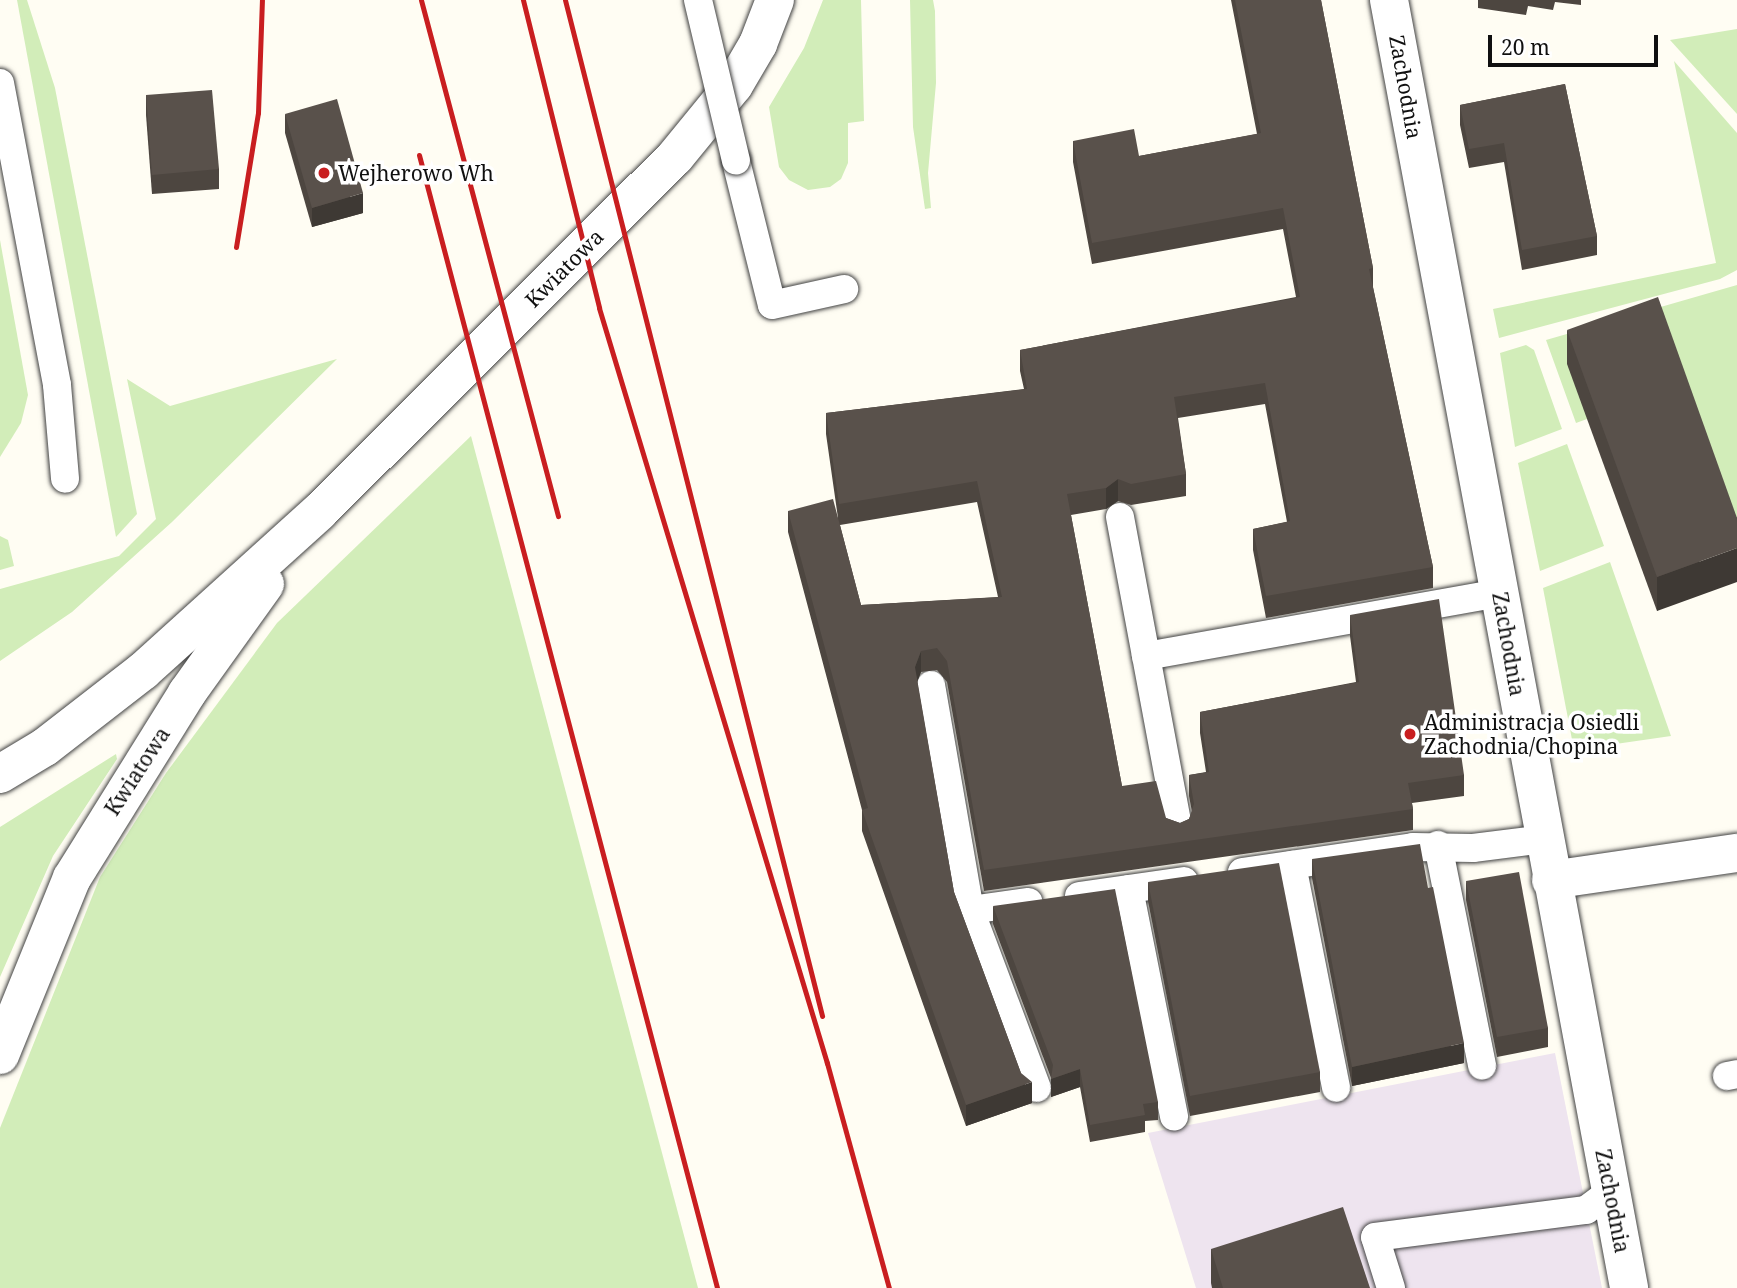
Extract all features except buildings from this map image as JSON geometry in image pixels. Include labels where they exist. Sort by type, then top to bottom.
[{"type":"street","name":"Kwiatowa","points":[[0,774],[56,739],[143,671],[319,512],[701,131],[752,54],[775,0]]},
{"type":"street","name":"Zachodnia","points":[[1390,0],[1551,880],[1629,1288]]},
{"type":"street","name":"Kwiatowa","points":[[0,1055],[72,878],[97,835],[187,693],[319,512]]},
{"type":"street","points":[[1551,880],[1737,853]]},
{"type":"lane","points":[[698,0],[772,305],[844,289]]},
{"type":"lane","points":[[0,83],[57,385],[65,479]]},
{"type":"lane","points":[[1120,517],[1178,828]]},
{"type":"lane","points":[[1146,656],[1499,593]]},
{"type":"lane","points":[[931,685],[970,909],[1037,1088]]},
{"type":"lane","points":[[970,909],[1438,845],[1473,848],[1545,839]]},
{"type":"lane","points":[[1438,845],[1482,1066]]},
{"type":"lane","points":[[1292,865],[1336,1088]]},
{"type":"lane","points":[[1129,889],[1174,1117]]},
{"type":"lane","points":[[1391,1288],[1375,1237],[1586,1210],[1611,1191]]},
{"type":"shaded area","points":[[1555,1053],[1602,1288],[1196,1288],[1148,1133]]},
{"type":"green space","points":[[17,0],[27,0],[55,88],[137,514],[116,537]]},
{"type":"green space","points":[[823,0],[861,0],[864,121],[848,123],[848,163],[841,179],[830,187],[808,190],[789,180],[779,167],[769,107],[804,48]]},
{"type":"green space","points":[[910,0],[933,0],[935,11],[936,83],[928,173],[931,208],[925,209],[913,127]]},
{"type":"green space","points":[[1737,29],[1737,114],[1670,40]]},
{"type":"green space","points":[[1674,61],[1737,133],[1737,270],[1720,279],[1499,338],[1493,309],[1716,263]]},
{"type":"green space","points":[[0,240],[28,395],[21,423],[0,457]]},
{"type":"green space","points":[[1737,285],[1737,551],[1587,419],[1576,423],[1546,340]]},
{"type":"green space","points":[[1526,345],[1534,350],[1562,429],[1515,447],[1500,353]]},
{"type":"green space","points":[[337,359],[172,522],[72,612],[0,661],[0,589],[119,556],[156,519],[127,379],[170,406]]},
{"type":"green space","points":[[471,436],[698,1288],[0,1288],[0,1128],[100,877],[166,773],[277,623]]},
{"type":"green space","points":[[1567,444],[1604,546],[1540,571],[1518,463]]},
{"type":"green space","points":[[0,536],[8,540],[14,566],[0,570]]},
{"type":"green space","points":[[1610,562],[1671,736],[1574,750],[1543,588]]},
{"type":"green space","points":[[116,754],[117,759],[53,856],[0,977],[0,827]]},
{"type":"railway","points":[[236,247],[258,113],[262,0]]},
{"type":"railway","points":[[421,0],[558,516]]},
{"type":"railway","points":[[523,0],[599,308],[827,1063],[889,1288]]},
{"type":"railway","points":[[565,0],[822,1016]]},
{"type":"railway","points":[[419,155],[717,1288]]},
{"type":"place","name":"Wejherowo Wh","points":[[324,173]]},
{"type":"place","name":"Administracja Osiedli Zachodnia/Chopina","points":[[1410,734]]}]
